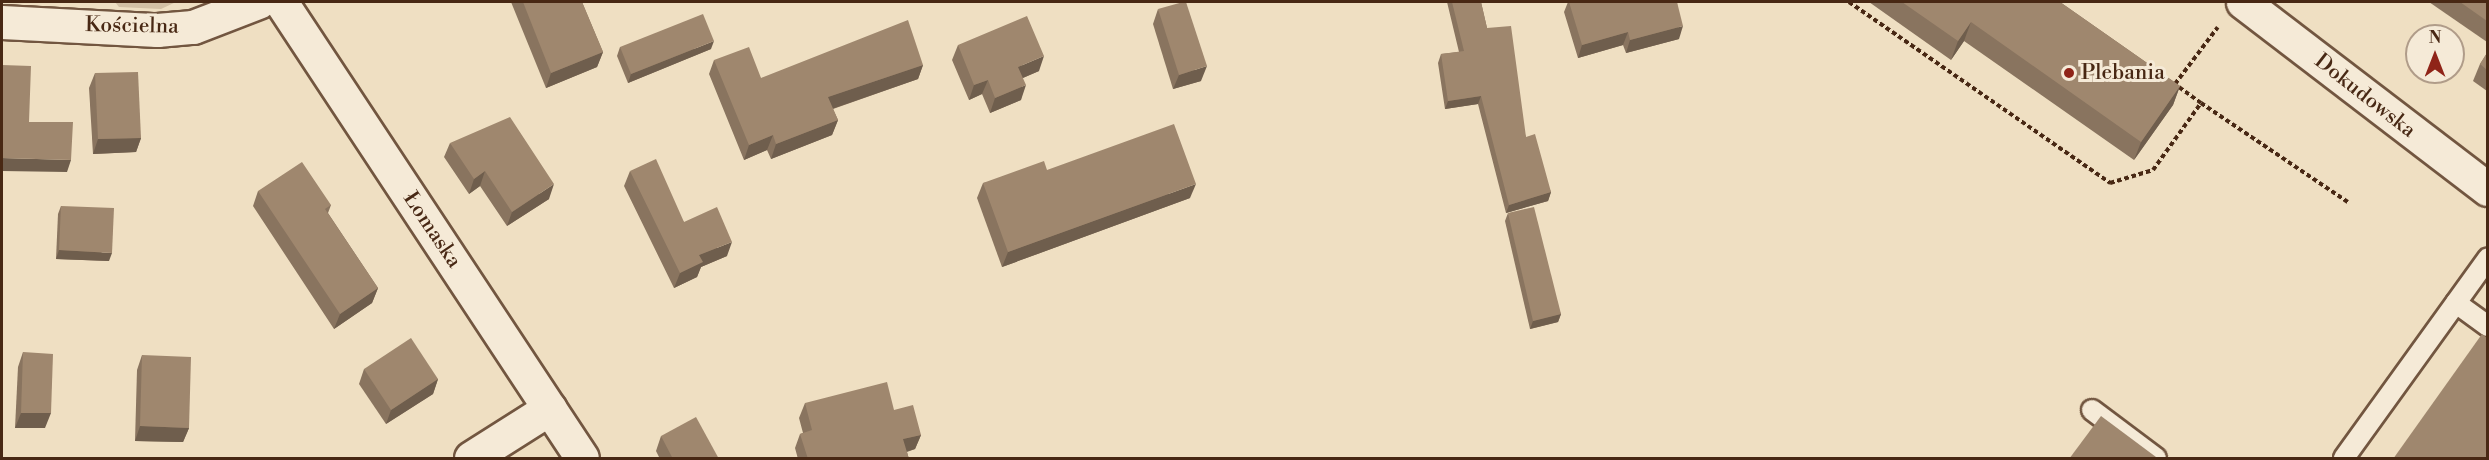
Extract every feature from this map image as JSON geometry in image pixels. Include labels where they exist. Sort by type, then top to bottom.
[{"type":"street","name":"Kościelna","points":[[2,22],[158,30],[193,27],[258,2]]},
{"type":"street","name":"Łomaska","points":[[281,2],[582,459]]},
{"type":"street","name":"Dokudowska","points":[[2234,10],[2487,189]]},
{"type":"street","points":[[471,459],[550,408]]},
{"type":"lane","points":[[2344,459],[2487,258]]},
{"type":"lane","points":[[2456,303],[2487,326]]},
{"type":"lane","points":[[2092,410],[2156,459]]},
{"type":"path","points":[[1850,2],[2110,183],[2153,170],[2201,102]]},
{"type":"path","points":[[2175,84],[2234,10]]},
{"type":"path","points":[[2165,77],[2348,202]]},
{"type":"shaded area","points":[[115,2],[176,2],[161,9],[119,7]]},
{"type":"building","points":[[523,2],[582,2],[603,52],[551,73]]},
{"type":"building","points":[[1186,2],[1207,66],[1179,75],[1158,9]]},
{"type":"building","points":[[1452,2],[1481,2],[1487,28],[1511,26],[1526,137],[1535,134],[1551,192],[1509,205],[1481,96],[1448,101],[1441,54],[1464,51]]},
{"type":"building","points":[[1569,2],[1677,2],[1683,26],[1630,40],[1628,32],[1582,45]]},
{"type":"building","name":"Plebania","points":[[1902,2],[2060,2],[2180,86],[2141,142],[1971,22],[1958,41]]},
{"type":"building","points":[[2460,2],[2487,2],[2487,21]]},
{"type":"building","points":[[703,14],[714,41],[631,74],[620,47]]},
{"type":"building","points":[[1027,16],[1044,56],[1018,67],[1026,85],[995,98],[988,80],[974,85],[958,45]]},
{"type":"building","points":[[908,20],[923,65],[828,97],[838,120],[776,144],[773,135],[749,145],[714,60],[749,47],[761,78]]},
{"type":"building","points":[[2487,53],[2487,70],[2480,64]]},
{"type":"building","points":[[2,65],[31,66],[29,122],[73,122],[71,160],[2,158]]},
{"type":"building","points":[[138,72],[141,138],[98,139],[95,73]]},
{"type":"building","points":[[510,117],[554,184],[512,212],[485,171],[474,179],[450,143]]},
{"type":"building","points":[[1174,124],[1196,184],[1008,252],[983,183],[1044,161],[1047,170]]},
{"type":"building","points":[[656,159],[684,222],[717,207],[732,242],[699,255],[703,262],[680,273],[630,171]]},
{"type":"building","points":[[302,162],[331,205],[325,209],[378,288],[340,314],[258,191]]},
{"type":"building","points":[[61,206],[114,208],[112,253],[59,250]]},
{"type":"building","points":[[1534,207],[1561,314],[1533,321],[1508,213]]},
{"type":"building","points":[[2482,334],[2487,338],[2487,459],[2393,459]]},
{"type":"building","points":[[411,338],[438,379],[391,410],[364,369]]},
{"type":"building","points":[[23,352],[53,354],[51,413],[21,413]]},
{"type":"building","points":[[142,355],[191,357],[189,428],[140,426]]},
{"type":"building","points":[[887,382],[894,410],[913,405],[921,435],[903,439],[909,459],[808,459],[800,434],[812,430],[805,403]]},
{"type":"building","points":[[2101,416],[2156,457],[2155,459],[2069,459]]},
{"type":"building","points":[[696,417],[719,459],[673,459],[661,436]]},
{"type":"place","name":"Plebania","points":[[2069,73]]}]
